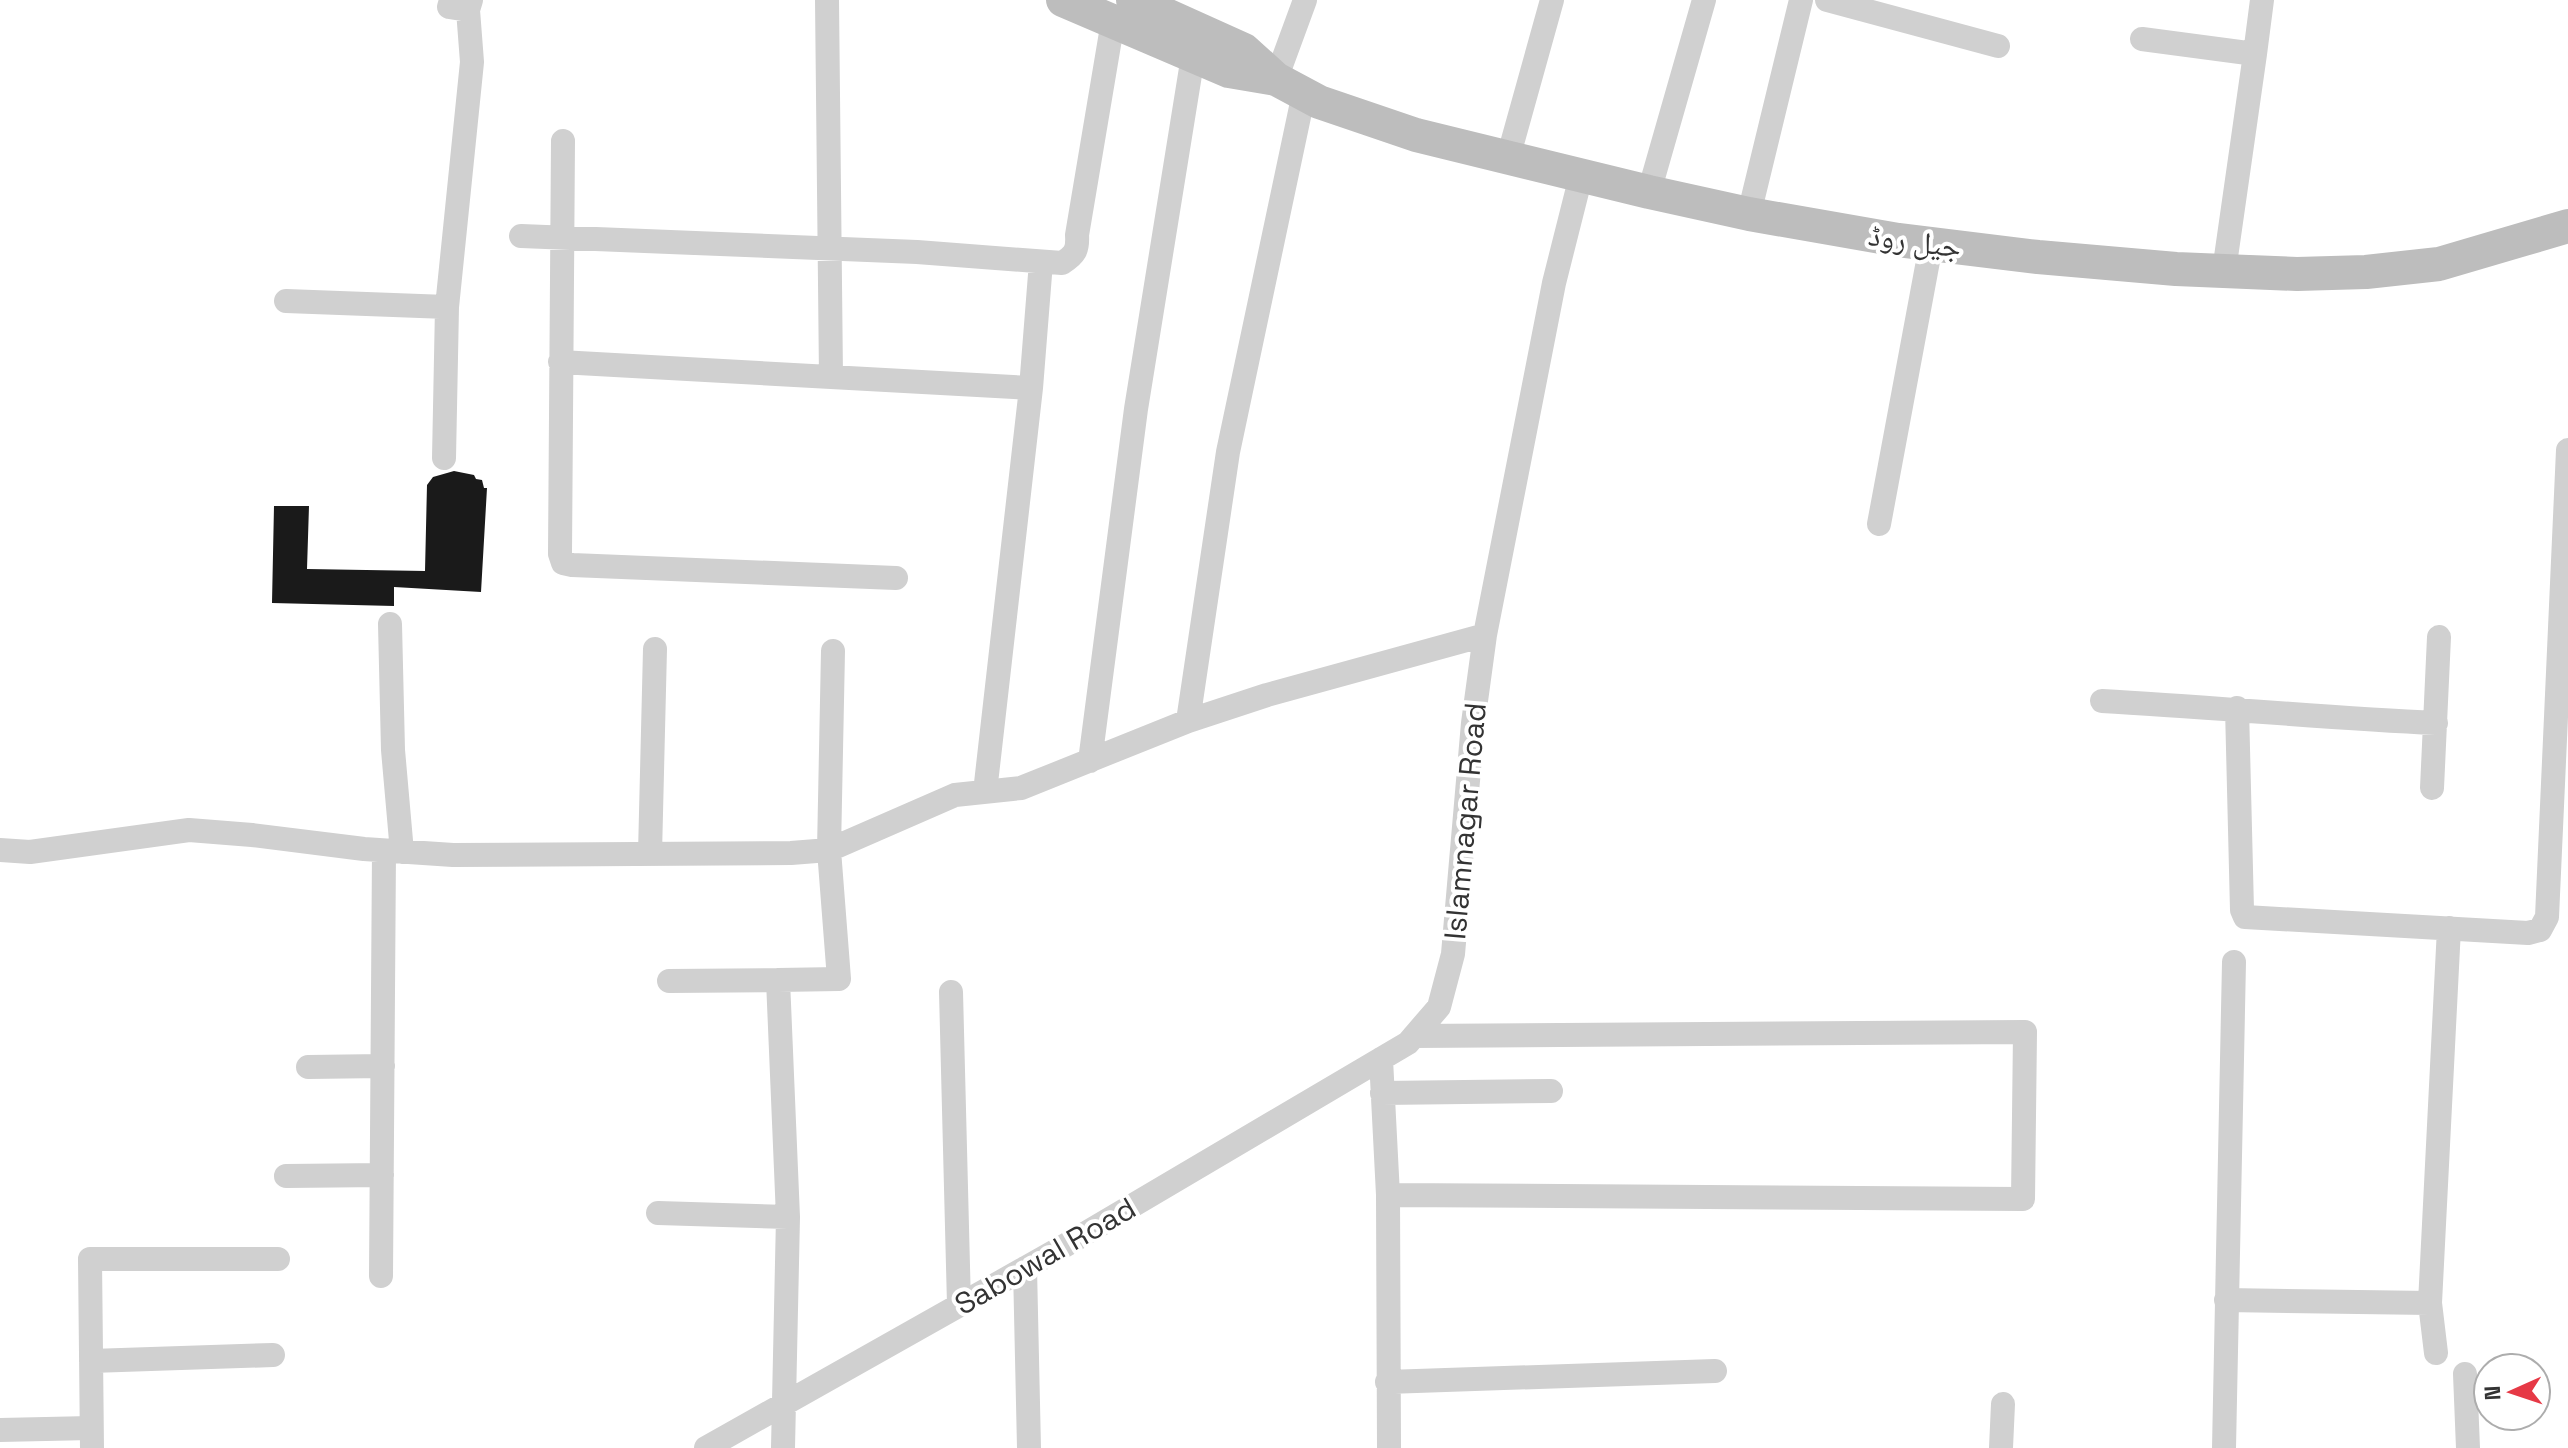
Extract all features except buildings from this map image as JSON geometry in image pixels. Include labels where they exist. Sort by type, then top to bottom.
[{"type":"main road","points":[[1063,0],[1123,11],[1244,50],[1290,86]]},
{"type":"main road","points":[[1123,11],[1193,56],[1229,71],[1290,86]]},
{"type":"main road","name":"جیل روڈ","points":[[1290,86],[1319,102],[1416,135],[1649,192],[1749,214],[1931,245],[2038,257],[2224,271],[2366,272],[2439,264],[2568,226]]},
{"type":"street","points":[[827,0],[831,377]]},
{"type":"street","points":[[1188,721],[1228,452],[1305,0]]},
{"type":"street","points":[[1508,158],[1552,0]]},
{"type":"street","points":[[1649,192],[1704,0]]},
{"type":"street","points":[[1749,214],[1801,0]]},
{"type":"street","points":[[1827,0],[1900,9],[1998,46]]},
{"type":"street","points":[[2224,271],[2262,0]]},
{"type":"street","points":[[444,458],[447,307],[472,62],[463,3]]},
{"type":"street","points":[[521,236],[917,252],[1062,263],[1078,248],[1077,235],[1123,11]]},
{"type":"street","points":[[2142,39],[2255,54]]},
{"type":"street","points":[[1090,761],[1136,409],[1193,56]]},
{"type":"street","points":[[563,141],[560,238],[560,554],[563,563],[896,578]]},
{"type":"street","name":"Islamnagar Road","points":[[1381,1059],[1408,1043],[1439,1007],[1453,954],[1473,723],[1485,635],[1551,298],[1581,176]]},
{"type":"street","points":[[1879,524],[1931,245]]},
{"type":"street","points":[[985,792],[1031,388],[1041,262]]},
{"type":"street","points":[[286,301],[447,307]]},
{"type":"street","points":[[560,362],[1031,388]]},
{"type":"street","points":[[2237,708],[2242,910],[2245,917],[2528,933],[2540,930],[2547,917],[2568,450]]},
{"type":"street","points":[[381,1276],[383,1066],[393,851],[390,624]]},
{"type":"street","points":[[0,850],[30,852],[189,830],[453,855],[791,853],[829,850],[955,795],[1021,788],[1188,721],[1267,695],[1485,635]]},
{"type":"street","points":[[2432,788],[2439,637]]},
{"type":"street","points":[[650,854],[655,649]]},
{"type":"street","points":[[669,981],[839,979],[829,850],[833,651]]},
{"type":"street","points":[[2102,701],[2436,723]]},
{"type":"street","points":[[2436,1353],[2430,1303],[2449,928]]},
{"type":"street","points":[[2224,1448],[2234,962]]},
{"type":"street","points":[[778,980],[788,1217],[783,1448]]},
{"type":"street","points":[[951,992],[959,1305]]},
{"type":"street","points":[[1388,1195],[2023,1199],[2025,1032],[1414,1036]]},
{"type":"street","points":[[1381,1059],[1388,1195],[1389,1448]]},
{"type":"street","name":"Sabowal Road","points":[[706,1448],[1025,1268],[1381,1059]]},
{"type":"street","points":[[308,1067],[383,1066]]},
{"type":"street","points":[[1382,1093],[1551,1091]]},
{"type":"street","points":[[286,1176],[382,1175]]},
{"type":"street","points":[[658,1213],[788,1217]]},
{"type":"street","points":[[0,1430],[92,1438],[90,1259],[278,1259]]},
{"type":"street","points":[[1025,1268],[1029,1448]]},
{"type":"street","points":[[2226,1300],[2430,1303]]},
{"type":"street","points":[[91,1361],[273,1355]]},
{"type":"street","points":[[1387,1382],[1715,1371]]},
{"type":"street","points":[[2465,1374],[2468,1448]]},
{"type":"street","points":[[2001,1448],[2003,1404]]}]
